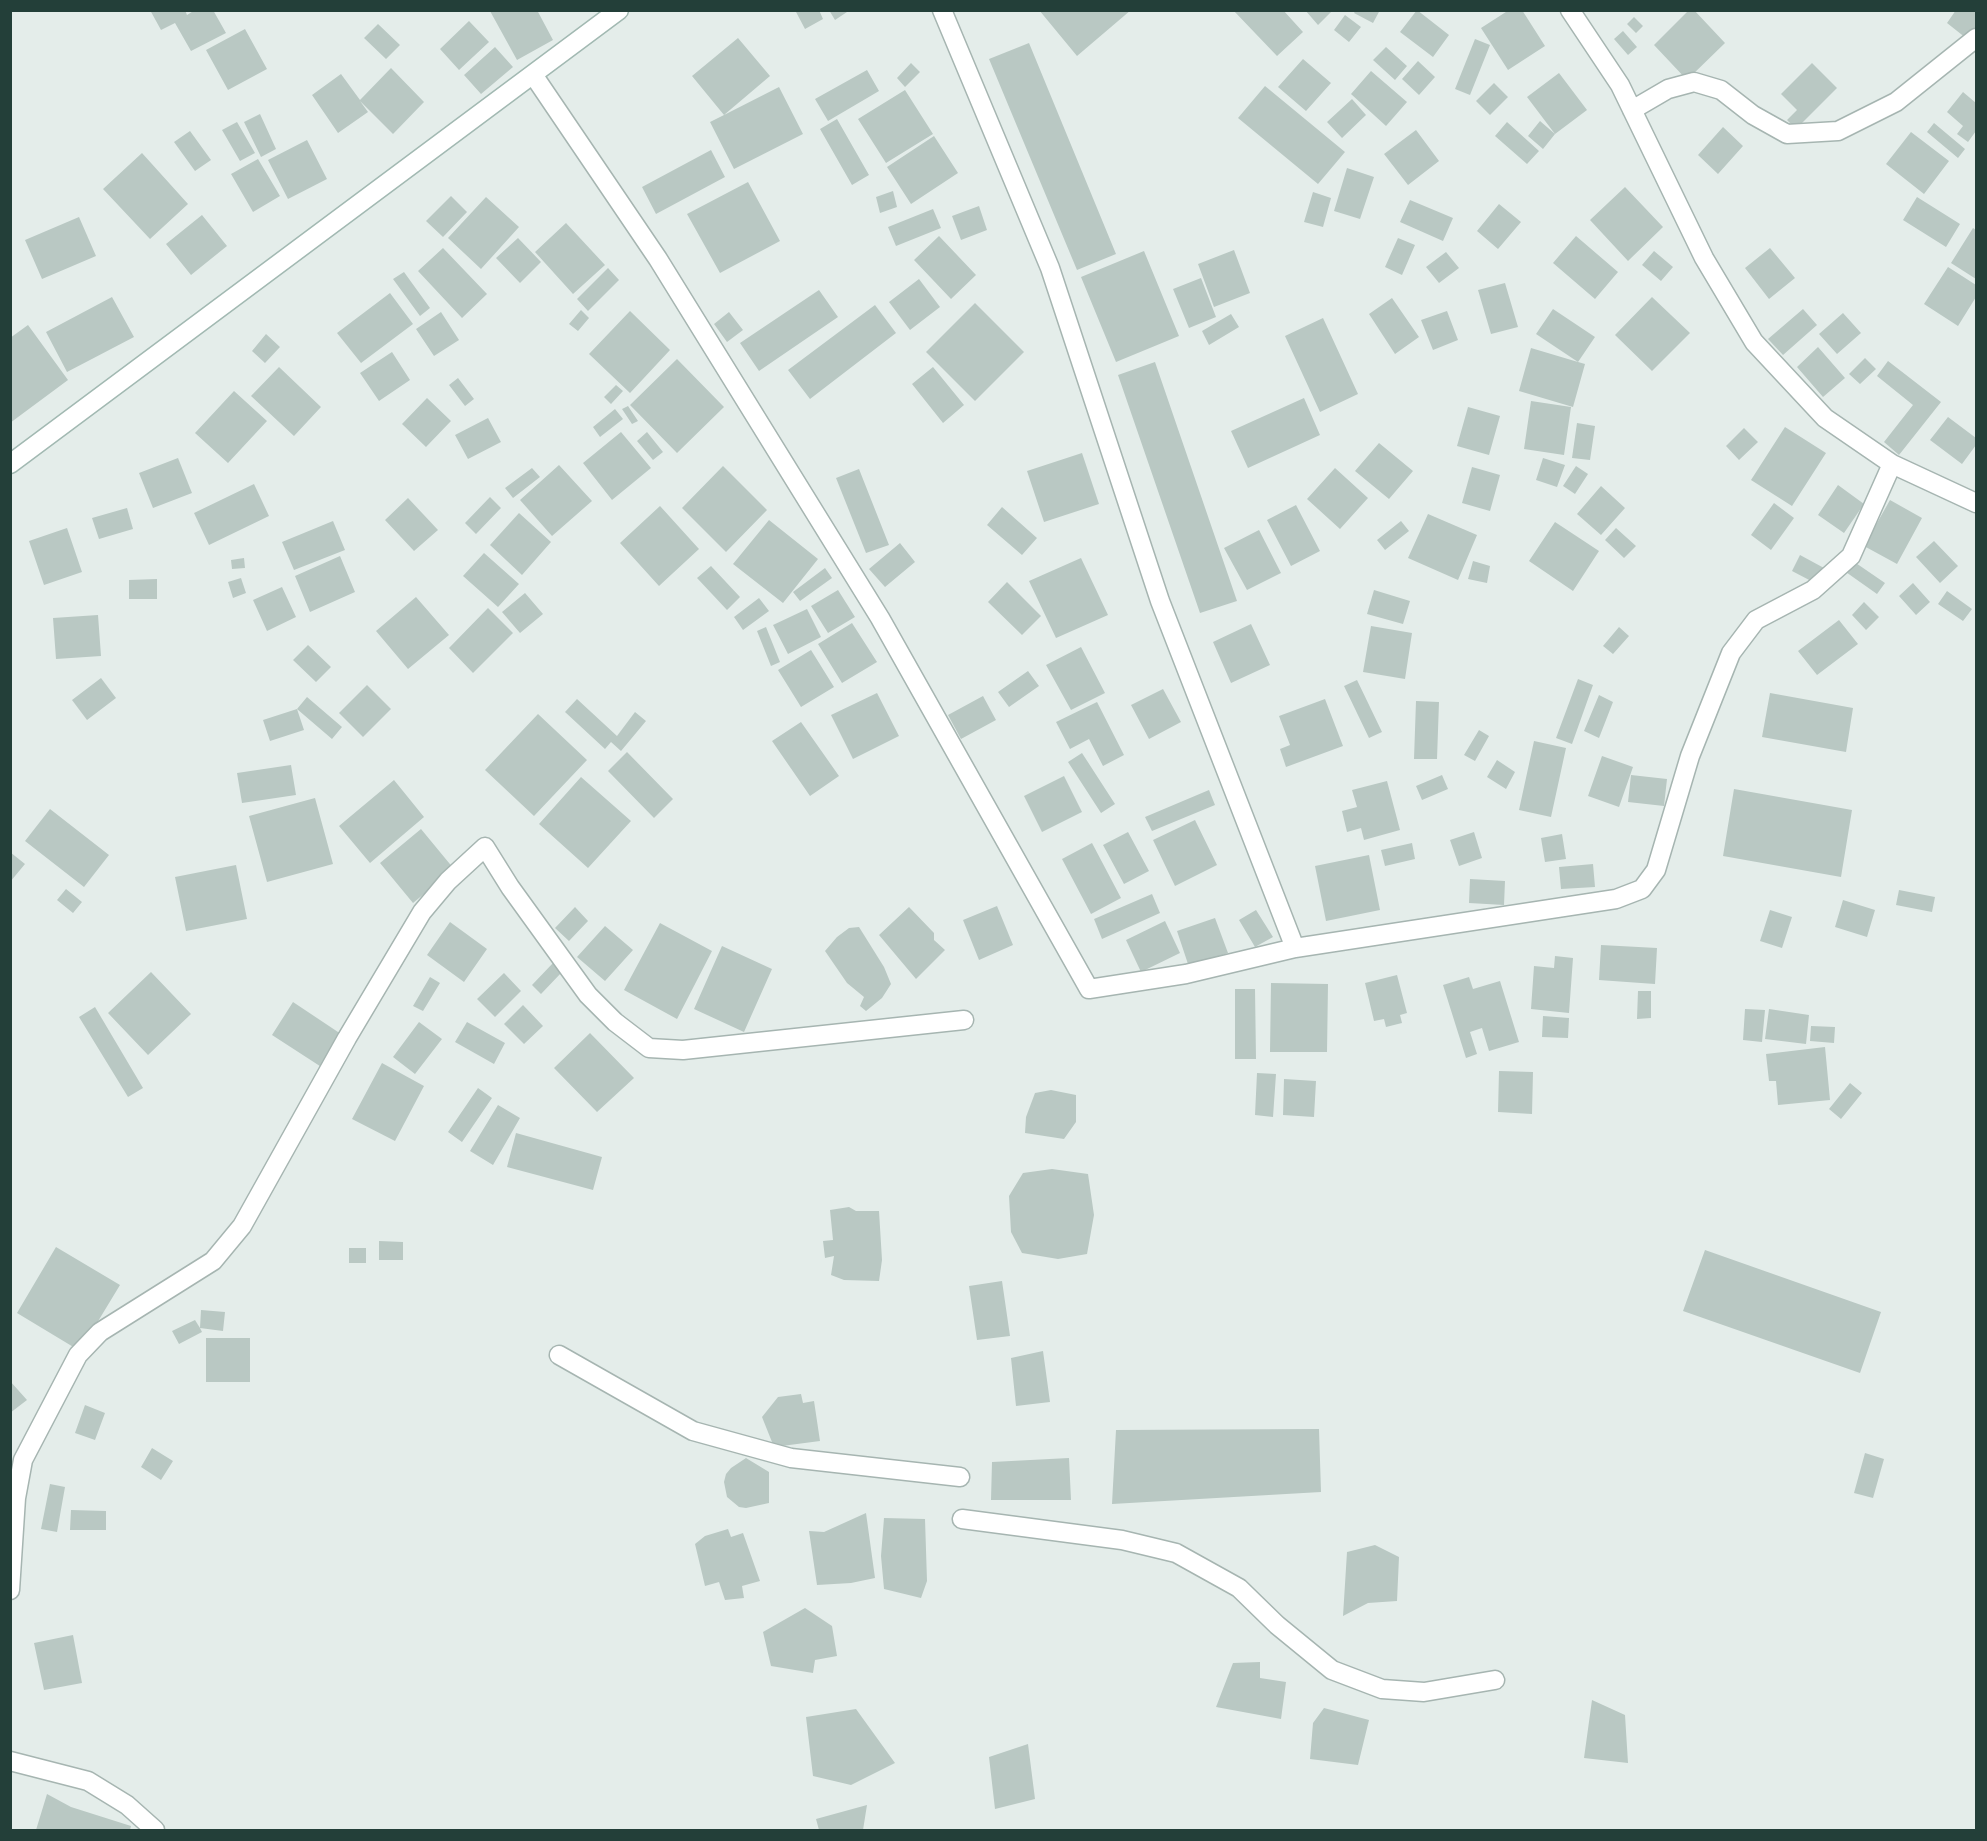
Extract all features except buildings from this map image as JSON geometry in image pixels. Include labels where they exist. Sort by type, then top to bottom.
[{"type":"street","points":[[10,464],[534,76],[619,10]]},
{"type":"street","points":[[942,10],[1050,268],[1160,601],[1295,948]]},
{"type":"street","points":[[1570,10],[1620,85],[1704,258],[1754,342],[1825,418],[1892,464],[1977,503]]},
{"type":"street","points":[[1632,110],[1668,89],[1694,82],[1721,90],[1754,115],[1787,134],[1838,131],[1896,102],[1977,38]]},
{"type":"street","points":[[534,76],[658,259],[880,618],[1089,989],[1186,974],[1295,948],[1616,899],[1642,888],[1656,870],[1690,756],[1731,653],[1756,620],[1813,590],[1851,556],[1892,464]]},
{"type":"street","points":[[10,1590],[16,1498],[23,1460],[78,1355],[100,1332],[213,1261],[242,1226],[347,1038],[422,912],[448,881],[485,848],[510,887],[588,995],[615,1022],[649,1048],[683,1050],[964,1020]]},
{"type":"street","points":[[559,1355],[693,1431],[791,1458],[960,1477]]},
{"type":"street","points":[[962,1519],[1122,1540],[1176,1553],[1239,1588],[1277,1625],[1332,1670],[1382,1689],[1424,1692],[1495,1680]]},
{"type":"street","points":[[10,1761],[88,1780],[127,1805],[155,1830]]}]
